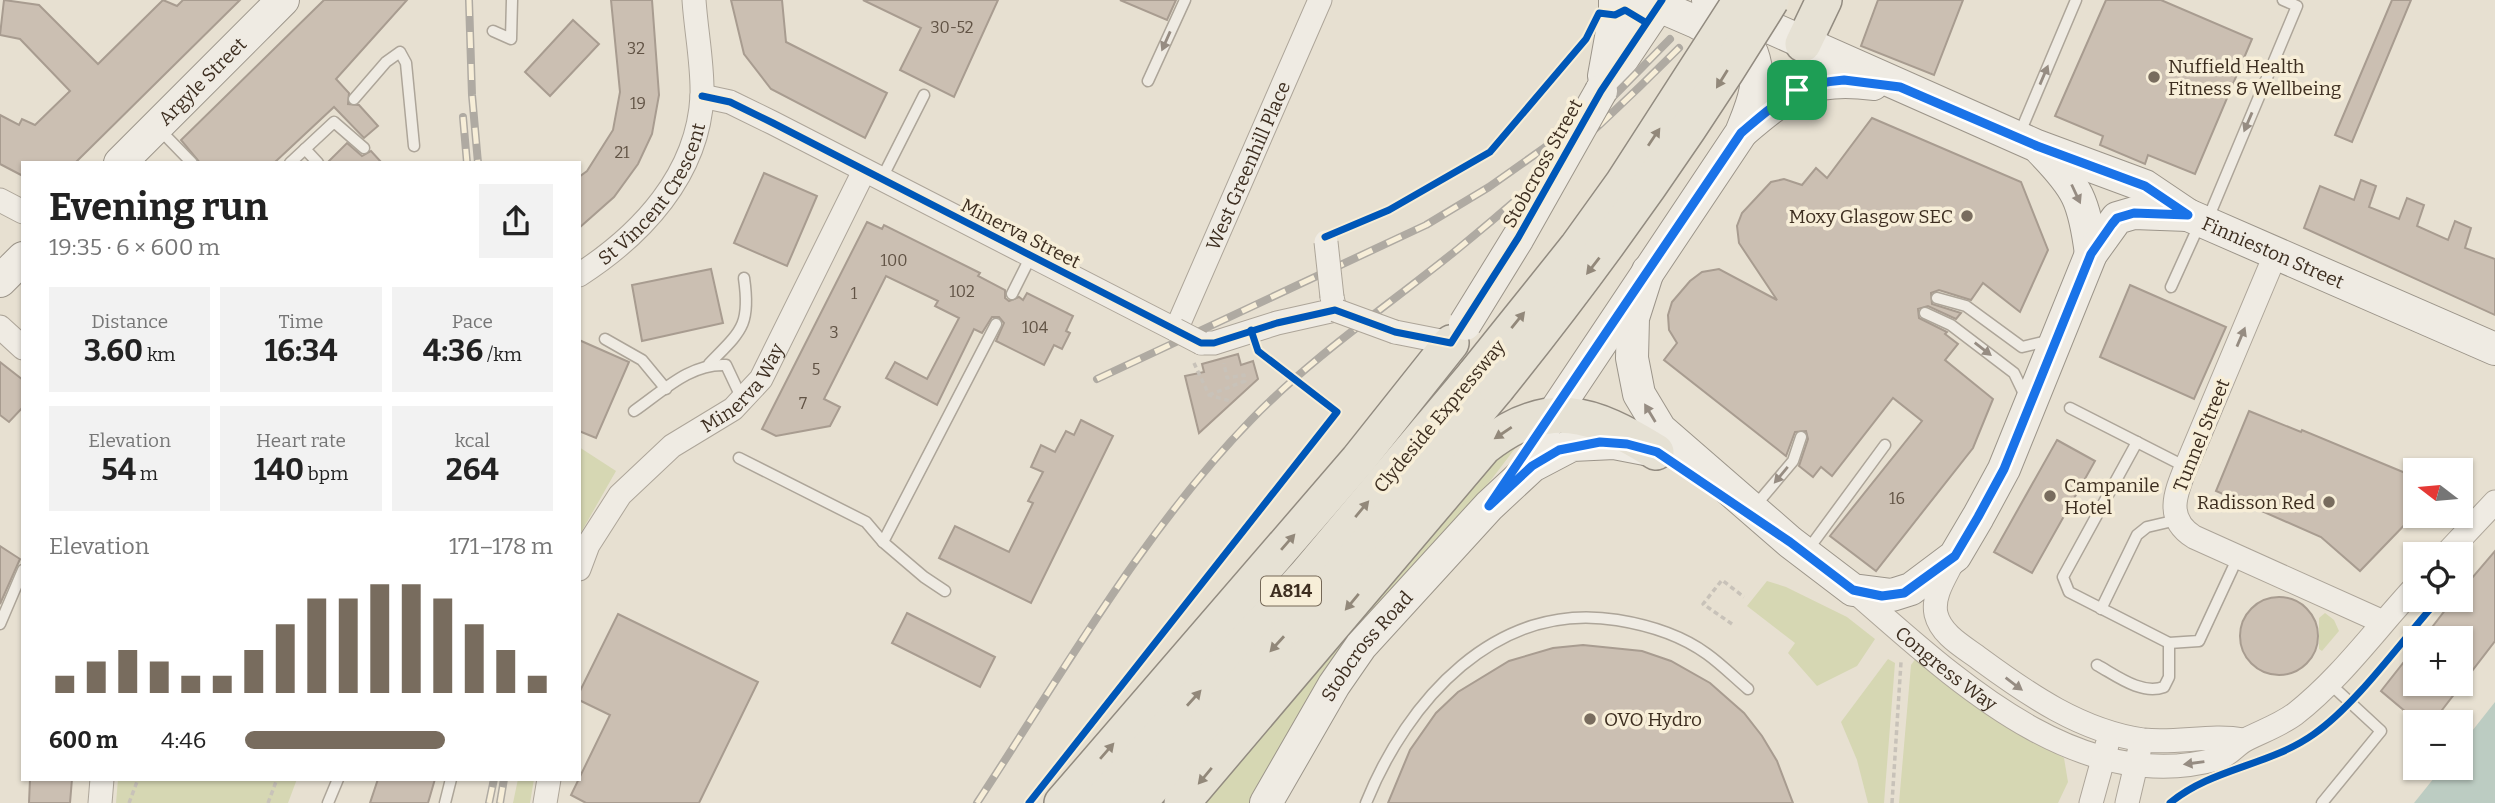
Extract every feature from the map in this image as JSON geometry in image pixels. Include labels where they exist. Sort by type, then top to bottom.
[{"type":"main road","name":"Clydeside Expressway","points":[[1138,803],[1348,566],[1486,380],[1623,183],[1741,0]]},
{"type":"main road","name":"Clydeside Expressway","points":[[1100,803],[1486,380],[1638,204],[1708,102],[1771,0]]},
{"type":"main road","points":[[1803,44],[1824,0]]},
{"type":"main road","points":[[1062,803],[1358,460],[1458,334]]},
{"type":"main road","points":[[1182,803],[1484,446],[1525,420],[1554,414],[1576,415],[1605,422],[1657,452]]},
{"type":"street","name":"Argyle Street","points":[[122,161],[283,0]]},
{"type":"street","points":[[694,0],[702,96]]},
{"type":"street","name":"West Greenhill Place","points":[[1180,322],[1320,0]]},
{"type":"street","name":"Stobcross Street","points":[[1601,91],[1615,15],[1615,0]]},
{"type":"street","name":"Finnieston Street","points":[[1708,0],[2027,142],[2145,186],[2198,220],[2495,349]]},
{"type":"street","points":[[1655,2],[1752,53],[1758,67],[1758,86],[1741,133]]},
{"type":"street","name":"Stobcross Street","points":[[1458,334],[1518,238],[1655,2]]},
{"type":"street","points":[[1741,133],[1784,96],[1811,84],[1844,80],[1900,87]]},
{"type":"street","name":"Minerva Street","points":[[702,96],[730,102],[1146,314],[1180,322],[1197,351]]},
{"type":"street","name":"St Vincent Crescent","points":[[581,274],[618,250],[647,221],[669,190],[687,157],[702,96]]},
{"type":"street","name":"Stobcross Road","points":[[1489,506],[1554,414],[1741,133]]},
{"type":"street","points":[[2027,142],[2076,188],[2087,221],[2091,254]]},
{"type":"street","name":"Minerva Way","points":[[581,564],[588,545],[620,495],[672,446],[733,409],[761,379],[872,175]]},
{"type":"street","points":[[0,200],[21,211]]},
{"type":"street","points":[[1853,590],[1882,596],[1904,593],[1955,556],[2004,469],[2091,254],[2117,218],[2134,213],[2198,220]]},
{"type":"street","points":[[1326,239],[1333,304]]},
{"type":"street","name":"Tunnel Street","points":[[2276,253],[2186,467],[2173,506],[2176,520],[2194,537],[2383,622]]},
{"type":"street","points":[[0,281],[21,260]]},
{"type":"street","name":"Congress Way","points":[[1648,271],[1633,318],[1631,338],[1639,394],[1670,441],[1901,632],[2017,721],[2050,739],[2103,758],[2136,764],[2183,765],[2220,758],[2244,740],[2294,715],[2403,600]]},
{"type":"street","points":[[1197,351],[1333,304],[1395,332],[1458,334]]},
{"type":"street","points":[[0,327],[21,346]]},
{"type":"street","name":"Stobcross Road","points":[[1266,803],[1334,685],[1361,646],[1489,506],[1532,466],[1572,445],[1614,443],[1657,452],[1798,548]]},
{"type":"street","points":[[2457,542],[2495,502]]},
{"type":"street","name":"Congress Way","points":[[1955,556],[1936,600],[1937,615],[1946,631],[2043,703],[2110,731],[2142,740],[2170,742],[2228,737],[2244,740]]},
{"type":"street","points":[[2091,803],[2110,731]]},
{"type":"street","points":[[2127,803],[2142,740]]},
{"type":"street","points":[[100,803],[102,781]]},
{"type":"street","points":[[545,803],[549,781]]},
{"type":"lane","points":[[493,31],[511,39],[512,0]]},
{"type":"lane","points":[[1148,81],[1185,0]]},
{"type":"lane","points":[[2027,142],[2076,0]]},
{"type":"lane","points":[[2171,288],[2198,220],[2297,6],[2283,0]]},
{"type":"lane","points":[[354,99],[386,62],[400,52],[406,63],[414,146]]},
{"type":"lane","points":[[872,175],[924,95]]},
{"type":"lane","points":[[292,161],[338,118],[365,148]]},
{"type":"lane","points":[[156,127],[190,161]]},
{"type":"lane","points":[[304,149],[316,161]]},
{"type":"lane","points":[[1012,294],[1032,255]]},
{"type":"lane","points":[[709,364],[742,330],[748,306],[744,278]]},
{"type":"lane","points":[[1937,298],[1966,306],[2022,347],[2057,338]]},
{"type":"lane","points":[[1925,313],[1951,325],[2014,373],[2030,407]]},
{"type":"lane","points":[[883,542],[996,324]]},
{"type":"lane","points":[[605,339],[642,360],[666,389]]},
{"type":"lane","points":[[634,411],[692,370],[709,364],[726,365],[742,400]]},
{"type":"lane","points":[[2070,408],[2186,467]]},
{"type":"lane","points":[[1752,509],[1793,461],[1801,437]]},
{"type":"lane","points":[[2137,442],[2063,577],[2068,592],[2169,643],[2199,641],[2238,557]]},
{"type":"lane","points":[[1798,548],[1885,445]]},
{"type":"lane","points":[[739,458],[866,522],[883,542],[945,591]]},
{"type":"lane","points":[[2101,609],[2137,535],[2147,527],[2176,520]]},
{"type":"lane","points":[[0,624],[21,575]]},
{"type":"lane","points":[[1366,803],[1399,736],[1444,682],[1495,640],[1543,621],[1591,617],[1651,628],[1707,654],[1748,689]]},
{"type":"lane","points":[[2097,665],[2127,681],[2155,690],[2164,687],[2169,677],[2169,643]]},
{"type":"lane","points":[[2322,803],[2381,732],[2328,682]]},
{"type":"lane","points":[[328,803],[337,781]]},
{"type":"lane","points":[[444,803],[450,781]]},
{"type":"path","points":[[1197,351],[1209,395]]},
{"type":"path","points":[[1209,395],[1245,381],[1244,375],[1227,379]]},
{"type":"path","points":[[1209,395],[1230,401]]},
{"type":"path","points":[[1732,624],[1703,604],[1722,580],[1745,597]]},
{"type":"path","points":[[1892,803],[1903,665],[1890,646],[1901,632]]},
{"type":"path","points":[[129,803],[137,781]]},
{"type":"path","points":[[268,803],[275,781]]},
{"type":"green space","points":[[1529,430],[1491,480],[1418,564],[1249,803],[1190,803],[1498,446]]},
{"type":"green space","points":[[581,448],[616,471],[581,532]]},
{"type":"green space","points":[[1767,581],[1786,587],[1847,617],[1875,639],[1857,666],[1817,686],[1788,653],[1795,643],[1747,606]]},
{"type":"green space","points":[[2325,613],[2334,620],[2339,631],[2322,651],[2319,649],[2319,618]]},
{"type":"green space","points":[[1916,658],[2003,724],[2064,758],[2068,782],[2058,803],[1899,803],[1911,665]]},
{"type":"green space","points":[[1888,659],[1895,663],[1884,803],[1868,803],[1857,760],[1841,722]]},
{"type":"green space","points":[[118,781],[296,781],[288,803],[116,803]]},
{"type":"green space","points":[[518,781],[534,781],[530,803],[513,803]]},
{"type":"shaded area","points":[[2495,702],[2495,803],[2414,803],[2432,780],[2473,780],[2473,730]]},
{"type":"building","points":[[4,0],[39,5],[98,64],[163,0],[177,6],[183,0],[240,0],[77,161],[21,161],[21,175],[0,164],[0,115],[19,125],[22,119],[35,125],[70,91],[20,39],[0,35]]},
{"type":"building","points":[[324,0],[407,0],[336,79],[349,93],[348,104],[359,105],[378,126],[364,138],[334,107],[276,161],[198,161],[181,140]]},
{"type":"building","points":[[611,0],[652,0],[659,95],[652,134],[638,164],[614,197],[581,226],[581,176],[587,171],[613,130],[620,92]]},
{"type":"building","points":[[731,0],[782,0],[786,42],[887,93],[865,138],[771,89],[744,54]]},
{"type":"building","points":[[863,0],[998,0],[954,97],[900,70],[921,28]]},
{"type":"building","points":[[1120,0],[1176,0],[1167,20]]},
{"type":"building","points":[[1878,0],[1963,0],[1934,75],[1861,46]]},
{"type":"building","name":"Nuffield Health Fitness & Wellbeing","points":[[2106,0],[2161,0],[2252,39],[2195,174],[2148,155],[2145,164],[2100,145],[2103,136],[2055,116]]},
{"type":"building","points":[[2392,0],[2411,0],[2352,142],[2335,135]]},
{"type":"building","points":[[573,20],[599,44],[550,96],[525,72]]},
{"type":"building","points":[[1872,118],[2021,182],[2048,250],[2020,312],[1983,283],[1971,300],[1939,290],[1931,293],[1932,304],[1961,313],[1956,319],[1928,306],[1918,309],[1919,318],[1947,332],[1945,334],[1958,344],[1945,360],[1993,399],[1973,448],[1876,571],[1830,536],[1922,421],[1893,398],[1832,476],[1821,467],[1813,477],[1799,466],[1808,439],[1806,431],[1795,432],[1786,456],[1664,360],[1677,343],[1669,330],[1668,315],[1672,302],[1690,281],[1702,272],[1719,269],[1777,300],[1739,243],[1737,226],[1742,213],[1771,182],[1784,179],[1802,185],[1816,168],[1827,178]]},
{"type":"building","points":[[347,143],[362,156],[371,151],[380,161],[329,161]]},
{"type":"building","points":[[764,173],[817,196],[787,266],[734,243]]},
{"type":"building","points":[[2361,180],[2376,186],[2369,207],[2399,219],[2407,198],[2424,205],[2417,226],[2448,240],[2455,221],[2471,228],[2465,248],[2495,259],[2495,315],[2304,228],[2320,186],[2354,200]]},
{"type":"building","points":[[867,222],[882,229],[884,225],[980,273],[978,276],[1005,290],[1005,298],[1009,301],[1019,297],[1023,300],[1027,293],[1073,316],[1066,331],[1070,333],[1062,349],[1054,345],[1044,365],[996,341],[1004,323],[999,317],[992,317],[982,333],[974,329],[937,405],[886,378],[895,362],[927,379],[959,318],[935,306],[938,301],[886,276],[824,399],[840,407],[830,426],[776,436],[762,429]]},
{"type":"building","points":[[711,269],[723,323],[642,341],[632,285]]},
{"type":"building","points":[[2130,285],[2226,327],[2194,399],[2100,357]]},
{"type":"building","points":[[581,341],[629,362],[596,438],[581,432]]},
{"type":"building","points":[[1238,354],[1241,365],[1253,361],[1258,379],[1199,433],[1185,376],[1204,372],[1202,364]]},
{"type":"building","points":[[0,362],[21,378],[21,409],[9,422],[0,415]]},
{"type":"building","name":"Radisson Red","points":[[2249,411],[2403,472],[2403,526],[2360,571],[2321,537],[2216,491]]},
{"type":"building","points":[[1081,420],[1113,436],[1031,603],[939,558],[955,526],[1009,552],[1033,503],[1028,501],[1043,472],[1031,467],[1041,445],[1055,452],[1066,431],[1074,435]]},
{"type":"building","name":"Campanile Hotel","points":[[2057,440],[2095,461],[2032,573],[1994,552]]},
{"type":"building","points":[[0,546],[20,559],[0,604]]},
{"type":"building","points":[[2495,551],[2495,641],[2473,670],[2473,626],[2433,626],[2444,612],[2473,612],[2473,577]]},
{"type":"building","points":[[2279,597],[2294,600],[2306,609],[2315,621],[2318,636],[2315,651],[2306,663],[2294,672],[2279,675],[2264,672],[2252,663],[2243,651],[2240,636],[2243,621],[2252,609],[2264,600]]},
{"type":"building","points":[[907,613],[995,657],[980,687],[892,643]]},
{"type":"building","points":[[618,614],[758,682],[699,803],[586,803],[571,795],[578,781],[581,781],[581,774],[610,715],[581,701],[581,689]]},
{"type":"building","name":"OVO Hydro","points":[[1583,645],[1642,651],[1671,661],[1710,683],[1744,713],[1762,736],[1777,761],[1793,803],[1388,803],[1410,750],[1436,713],[1458,692],[1509,661],[1553,648]]},
{"type":"building","points":[[2403,663],[2403,696],[2453,696],[2442,710],[2404,710],[2381,691]]},
{"type":"building","points":[[30,781],[72,781],[70,803],[29,803]]},
{"type":"building","points":[[377,781],[434,781],[428,803],[370,803]]},
{"type":"railway","points":[[469,0],[472,95],[478,161]]},
{"type":"railway","points":[[1097,379],[1426,225],[1489,187],[1605,105],[1670,39]]},
{"type":"railway","points":[[977,803],[1139,556],[1212,463],[1251,420],[1326,352],[1516,200],[1679,48]]},
{"type":"railway","points":[[463,117],[467,161]]},
{"type":"railway","points":[[489,803],[494,781]]},
{"type":"railway","points":[[500,803],[504,781]]},
{"type":"cycle path","points":[[702,96],[730,102],[773,123],[1201,343],[1214,343],[1277,323],[1335,310],[1395,332],[1451,343],[1518,238],[1601,91],[1662,0]]},
{"type":"cycle path","points":[[1325,237],[1389,210],[1490,152],[1586,39],[1599,13],[1615,15],[1625,10],[1645,22]]},
{"type":"cycle path","points":[[1029,803],[1337,412],[1258,351],[1251,330]]},
{"type":"cycle path","points":[[2170,803],[2204,782],[2297,745],[2314,734],[2330,722],[2362,689],[2428,612]]},
{"type":"place","name":"Nuffield Health Fitness & Wellbeing","points":[[2154,77]]},
{"type":"place","name":"Moxy Glasgow SEC","points":[[1967,216]]},
{"type":"place","name":"Campanile Hotel","points":[[2050,496]]},
{"type":"place","name":"Radisson Red","points":[[2329,502]]},
{"type":"place","name":"OVO Hydro","points":[[1590,719]]},
{"type":"route","points":[[1844,80],[1900,87],[2037,146],[2119,174],[2145,186],[2188,215],[2134,213],[2117,218],[2112,224],[2091,254],[2004,469],[1978,517],[1955,556],[1904,593],[1882,596],[1853,590],[1790,542],[1657,452],[1627,444],[1600,442],[1572,445],[1559,450],[1532,466],[1489,506],[1554,414],[1741,133],[1784,96],[1797,90],[1811,84],[1844,80]]}]
